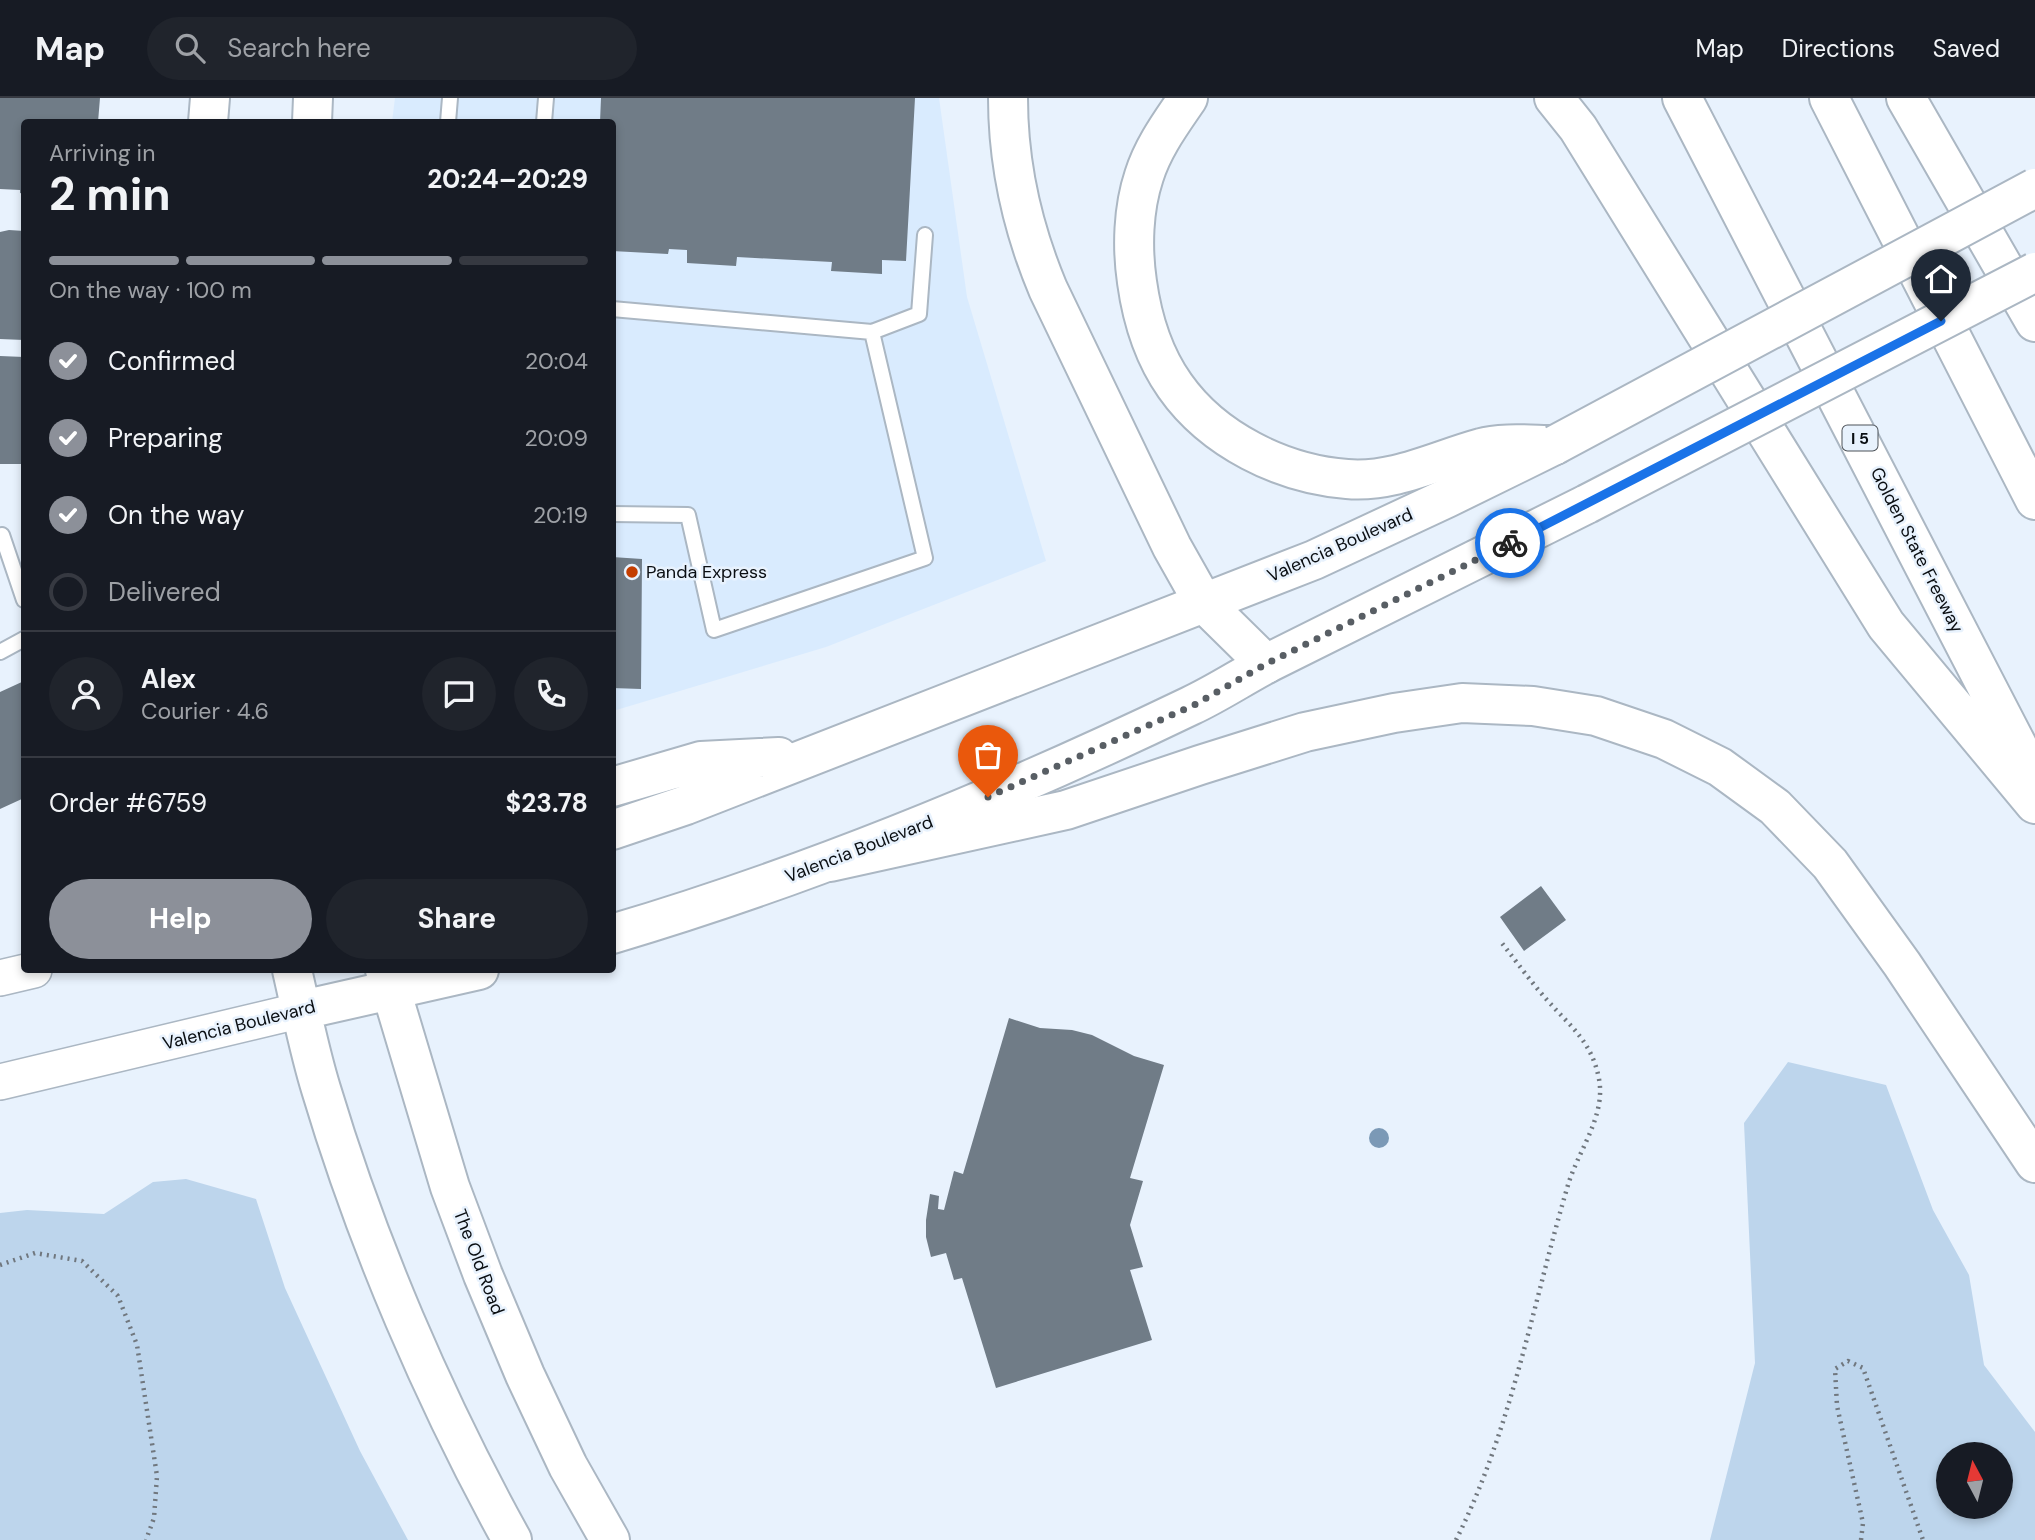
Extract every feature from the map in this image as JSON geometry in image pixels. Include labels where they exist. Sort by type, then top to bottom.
[{"type":"main road","points":[[208,119],[210,98]]},
{"type":"main road","points":[[312,119],[313,98]]},
{"type":"main road","points":[[1008,98],[1008,138],[1015,187],[1031,248],[1048,289],[1172,547],[1203,602],[1266,664]]},
{"type":"main road","points":[[1188,98],[1160,138],[1143,177],[1135,224],[1134,264],[1141,310],[1155,350],[1175,387],[1216,430],[1261,457],[1309,473],[1349,480],[1395,476],[1484,446],[1555,444]]},
{"type":"main road","points":[[1554,98],[1578,128],[1886,625],[2035,804]]},
{"type":"main road","name":"Golden State Freeway","points":[[1682,98],[2035,780]]},
{"type":"main road","points":[[1829,98],[2035,500]]},
{"type":"main road","points":[[1906,98],[2035,322]]},
{"type":"main road","name":"Valencia Boulevard","points":[[616,829],[686,805],[1314,559],[1447,498],[1555,444],[2035,188]]},
{"type":"main road","name":"Valencia Boulevard","points":[[616,933],[706,907],[830,862],[1087,755],[1194,705],[1266,664],[1587,504],[2035,272]]},
{"type":"main road","points":[[830,862],[1066,810],[1305,732],[1394,713],[1462,704],[1533,706],[1596,716],[1664,740],[1720,767],[1775,807],[1830,864],[1902,964],[2035,1163]]},
{"type":"main road","points":[[616,786],[701,761],[812,755]]},
{"type":"main road","points":[[293,973],[325,1101],[363,1213],[412,1336],[467,1459],[512,1540]]},
{"type":"main road","name":"Valencia Boulevard","points":[[302,1010],[387,980],[451,973]]},
{"type":"main road","name":"The Old Road","points":[[387,980],[450,1187],[483,1275],[525,1375],[568,1466],[610,1540]]},
{"type":"street","points":[[0,978],[21,973]]},
{"type":"street","name":"Valencia Boulevard","points":[[0,1082],[302,1010]]},
{"type":"lane","points":[[448,119],[450,98]]},
{"type":"lane","points":[[544,119],[546,98]]},
{"type":"lane","points":[[616,309],[872,332],[919,314],[925,234]]},
{"type":"lane","points":[[616,514],[688,515],[714,630],[925,558],[872,332]]},
{"type":"lane","points":[[2,535],[21,591]]},
{"type":"lane","points":[[0,652],[21,641]]},
{"type":"path","points":[[1457,1540],[1490,1462],[1569,1181],[1596,1114],[1599,1081],[1588,1045],[1546,1000],[1501,942]]},
{"type":"path","points":[[0,1265],[35,1254],[82,1261],[118,1296],[137,1345],[157,1476],[154,1518],[146,1540]]},
{"type":"path","points":[[1861,1540],[1863,1523],[1837,1406],[1835,1369],[1848,1362],[1863,1368],[1923,1540]]},
{"type":"shaded area","points":[[395,98],[939,98],[967,297],[1046,561],[826,647],[616,710],[616,119],[392,119]]},
{"type":"shaded area","points":[[1788,1062],[1886,1085],[1933,1210],[1969,1275],[1984,1365],[2035,1432],[2035,1540],[1710,1540],[1755,1363],[1744,1123]]},
{"type":"shaded area","points":[[186,1179],[256,1199],[285,1288],[360,1451],[408,1540],[0,1540],[0,1213],[27,1210],[104,1214],[153,1182]]},
{"type":"building","points":[[0,98],[100,98],[98,119],[21,119],[21,193],[20,190],[0,189]]},
{"type":"building","points":[[601,98],[915,98],[906,261],[882,260],[882,274],[831,271],[832,262],[737,257],[736,266],[687,263],[687,250],[669,249],[668,254],[616,251],[616,119],[600,119]]},
{"type":"building","points":[[21,231],[21,340],[0,339],[0,232]]},
{"type":"building","points":[[0,356],[21,357],[21,464],[0,464]]},
{"type":"building","points":[[616,557],[642,559],[641,689],[616,688]]},
{"type":"building","points":[[21,682],[21,799],[0,809],[0,692]]},
{"type":"building","points":[[1541,886],[1566,920],[1524,951],[1500,917]]},
{"type":"building","points":[[1009,1018],[1040,1028],[1072,1030],[1092,1035],[1134,1056],[1164,1065],[1130,1178],[1143,1181],[1130,1225],[1143,1267],[1130,1270],[1152,1340],[996,1388],[962,1278],[954,1280],[946,1253],[931,1257],[926,1237],[926,1220],[930,1194],[939,1196],[938,1209],[944,1210],[954,1171],[963,1174]]},
{"type":"way so far","points":[[988,797],[1194,705],[1266,664],[1510,543]]},
{"type":"place","name":"Panda Express","points":[[632,572]]},
{"type":"route","points":[[1510,543],[1941,321]]}]
